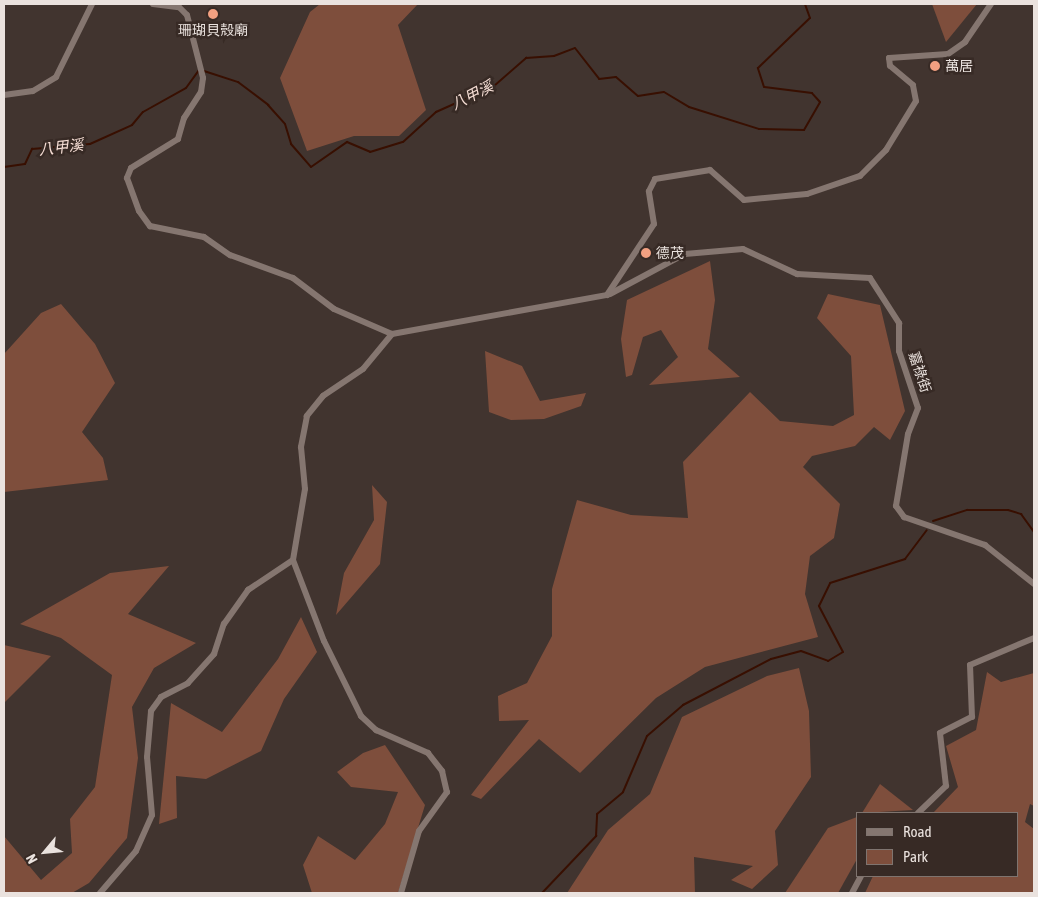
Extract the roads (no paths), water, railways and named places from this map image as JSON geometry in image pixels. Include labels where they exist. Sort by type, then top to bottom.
[{"type":"street","points":[[4,94],[26,93],[56,77],[92,4]]},
{"type":"street","points":[[153,4],[183,11],[202,66],[202,75],[201,92],[184,118],[178,139],[131,168],[127,178],[131,192],[144,218],[150,226],[204,237],[230,255],[293,278],[334,309],[392,334],[607,295],[654,224],[649,191],[655,179],[710,170],[744,200],[807,194],[860,176],[886,150],[916,101],[913,85],[890,66],[888,58],[948,54],[965,42],[990,4]]},
{"type":"street","name":"嘉祿街","points":[[607,295],[684,254],[743,249],[797,274],[870,278],[899,323],[900,351],[918,408],[908,434],[896,506],[904,517],[985,545],[1034,584]]},
{"type":"street","points":[[392,334],[363,369],[323,396],[307,416],[301,447],[306,489],[294,560],[317,624],[361,716],[376,730],[428,753],[442,771],[447,792],[420,831],[401,893]]},
{"type":"street","points":[[100,893],[136,852],[152,815],[147,757],[151,711],[161,697],[188,683],[214,654],[224,624],[248,590],[294,560]]},
{"type":"street","points":[[919,812],[946,786],[940,734],[972,717],[970,665],[1034,638]]},
{"type":"street","points":[[852,893],[860,877]]},
{"type":"waterway","name":"八甲溪","points":[[204,71],[238,82],[268,105],[285,124],[291,144],[311,167],[347,142],[370,152],[403,142],[436,112],[494,86],[526,58],[554,56],[575,48],[599,79],[616,77],[638,96],[664,92],[689,107],[759,129],[804,130],[820,102],[812,93],[764,87],[758,68],[810,18],[805,4]]},
{"type":"waterway","name":"八甲溪","points":[[4,167],[25,164],[32,149],[90,144],[132,125],[143,112],[186,88],[199,70]]},
{"type":"waterway","points":[[933,521],[967,510],[1008,510],[1021,514],[1034,532]]},
{"type":"waterway","points":[[542,893],[596,836],[597,814],[623,792],[647,736],[683,705],[771,659],[801,651],[828,661],[843,652],[819,606],[830,583],[905,559],[927,530]]},
{"type":"place","name":"珊瑚貝殼廟","points":[[213,14]]},
{"type":"place","name":"萬居","points":[[935,66]]},
{"type":"place","name":"德茂","points":[[646,253]]}]
